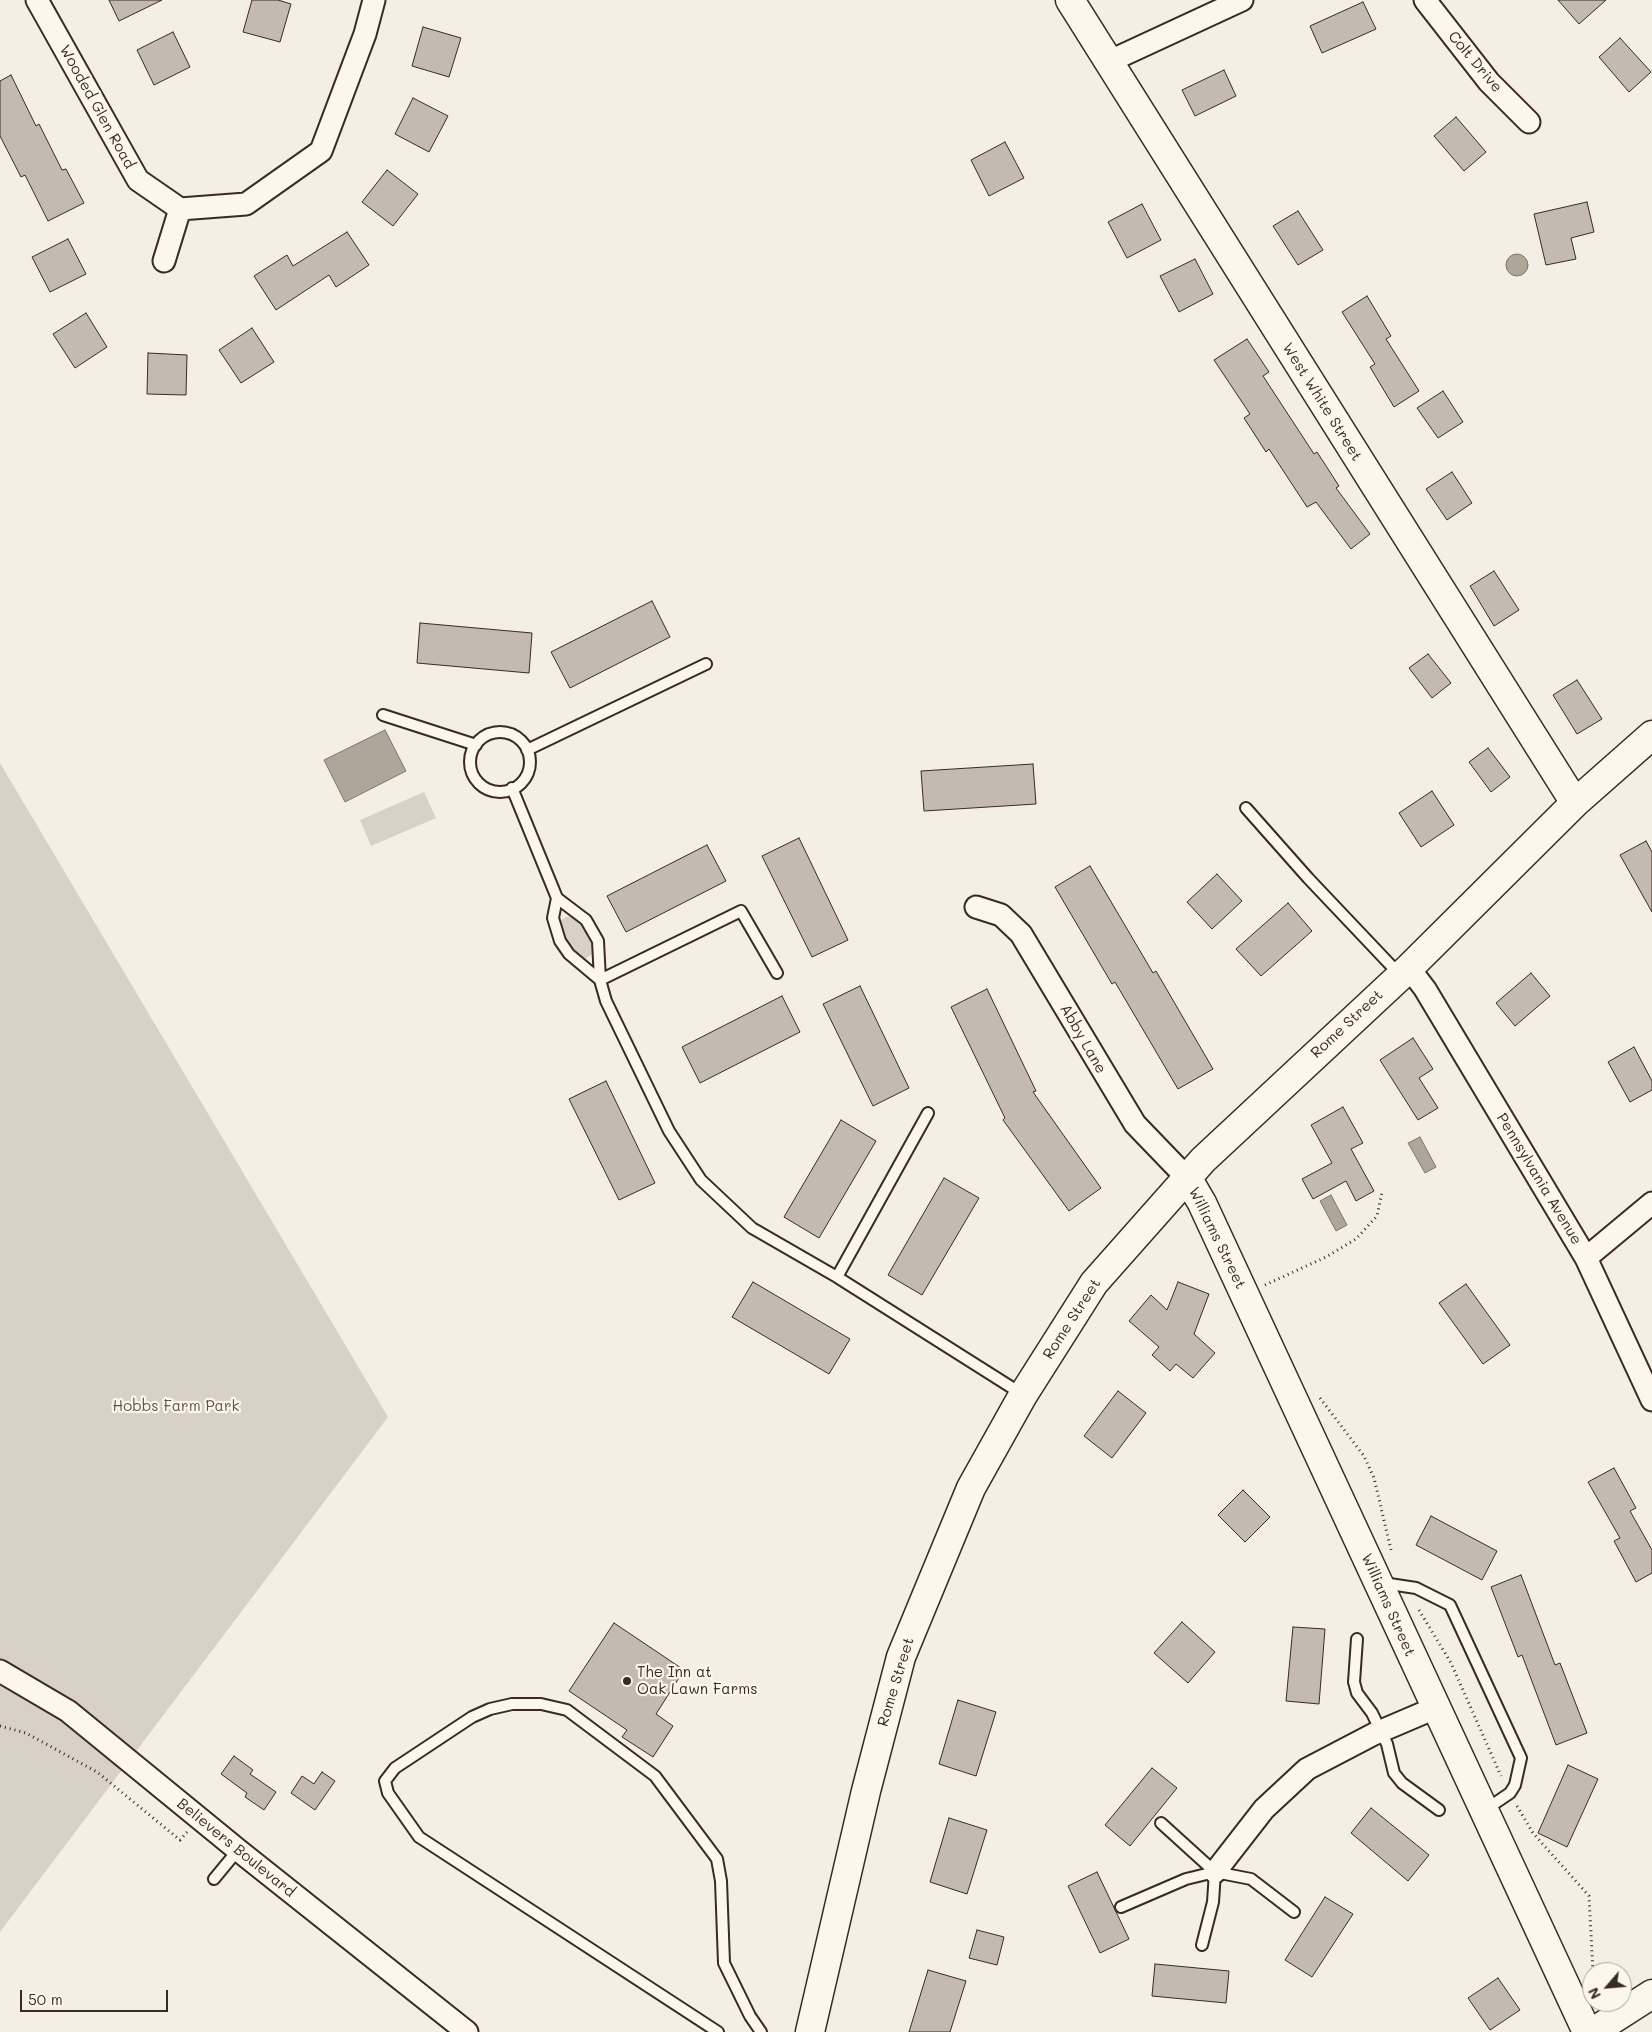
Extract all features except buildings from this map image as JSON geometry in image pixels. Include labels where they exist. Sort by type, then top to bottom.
[{"type":"street","name":"Wooded Glen Road","points":[[37,0],[138,180],[180,209]]},
{"type":"street","points":[[164,261],[180,209],[246,204],[321,151],[365,34],[374,0]]},
{"type":"street","name":"West White Street","points":[[1070,0],[1575,803]]},
{"type":"street","points":[[1108,62],[1242,0]]},
{"type":"street","name":"Colt Drive","points":[[1425,0],[1489,82],[1529,122]]},
{"type":"street","name":"Rome Street","points":[[810,2032],[866,1791],[901,1657],[971,1488],[1023,1395],[1094,1283],[1203,1160],[1405,971],[1575,803],[1652,735]]},
{"type":"street","name":"Abby Lane","points":[[976,907],[1000,915],[1021,934],[1134,1124],[1188,1179]]},
{"type":"street","name":"Pennsylvania Avenue","points":[[1405,971],[1425,989],[1586,1258],[1652,1400]]},
{"type":"street","name":"Williams Street","points":[[1188,1179],[1202,1203],[1587,2032]]},
{"type":"street","points":[[1586,1258],[1652,1203]]},
{"type":"street","name":"Believers Boulevard","points":[[0,1671],[68,1711],[238,1850],[467,2032]]},
{"type":"street","points":[[1215,1872],[1264,1809],[1284,1788],[1307,1769],[1381,1731],[1435,1708]]},
{"type":"street","points":[[1593,2032],[1652,1994]]},
{"type":"lane","points":[[526,750],[706,664]]},
{"type":"lane","points":[[383,715],[476,745]]},
{"type":"lane","points":[[504,732],[522,741],[526,750],[530,758],[527,776],[522,783],[506,792],[496,792],[486,789],[478,782],[470,763],[476,745],[484,737],[504,732]]},
{"type":"lane","points":[[512,788],[557,898],[586,920],[598,941],[600,980],[606,1000],[669,1131],[700,1180],[752,1228],[837,1277],[1023,1395]]},
{"type":"lane","points":[[1246,808],[1308,878],[1405,971]]},
{"type":"lane","points":[[557,898],[553,918],[560,941],[569,954],[600,980]]},
{"type":"lane","points":[[600,980],[741,911],[777,973]]},
{"type":"lane","points":[[837,1277],[928,1113]]},
{"type":"lane","points":[[1379,1582],[1416,1588],[1436,1596],[1450,1605],[1456,1615],[1521,1758],[1515,1785],[1510,1793],[1484,1810]]},
{"type":"lane","points":[[1356,1639],[1354,1682],[1357,1692],[1388,1744],[1394,1773],[1402,1783],[1439,1810]]},
{"type":"lane","points":[[718,2032],[419,1837],[388,1793],[386,1781],[395,1768],[472,1717],[490,1709],[512,1704],[544,1704],[566,1710],[655,1776],[717,1859],[722,1881],[724,1963],[750,2016],[761,2032]]},
{"type":"lane","points":[[1161,1823],[1215,1872]]},
{"type":"lane","points":[[214,1879],[238,1850]]},
{"type":"lane","points":[[1202,1945],[1213,1902],[1215,1872]]},
{"type":"lane","points":[[1122,1907],[1186,1880],[1215,1872],[1251,1878],[1294,1912]]},
{"type":"path","points":[[1274,1281],[1326,1257],[1356,1239],[1377,1216],[1382,1192]]},
{"type":"path","points":[[1415,1603],[1451,1663],[1505,1784]]},
{"type":"path","points":[[0,1726],[26,1733],[97,1772],[180,1840],[191,1827]]},
{"type":"path","points":[[1515,1802],[1534,1833],[1589,1896],[1592,1962]]},
{"type":"green space","name":"Hobbs Farm Park","points":[[0,763],[388,1417],[0,1932]]},
{"type":"green space","points":[[424,792],[436,818],[371,846],[360,820]]},
{"type":"green space","points":[[571,916],[581,923],[592,939],[593,953],[584,960],[579,958],[568,947],[556,924]]},
{"type":"shaded area","points":[[1517,254],[1527,261],[1528,265],[1521,275],[1517,276],[1507,269],[1506,265],[1513,255]]},
{"type":"shaded area","points":[[385,730],[406,771],[345,802],[324,760]]},
{"type":"shaded area","points":[[1420,1137],[1436,1167],[1425,1173],[1408,1143]]},
{"type":"shaded area","points":[[1331,1195],[1347,1225],[1336,1231],[1320,1201]]},
{"type":"place","name":"The Inn at Oak Lawn Farms","points":[[627,1681]]}]
